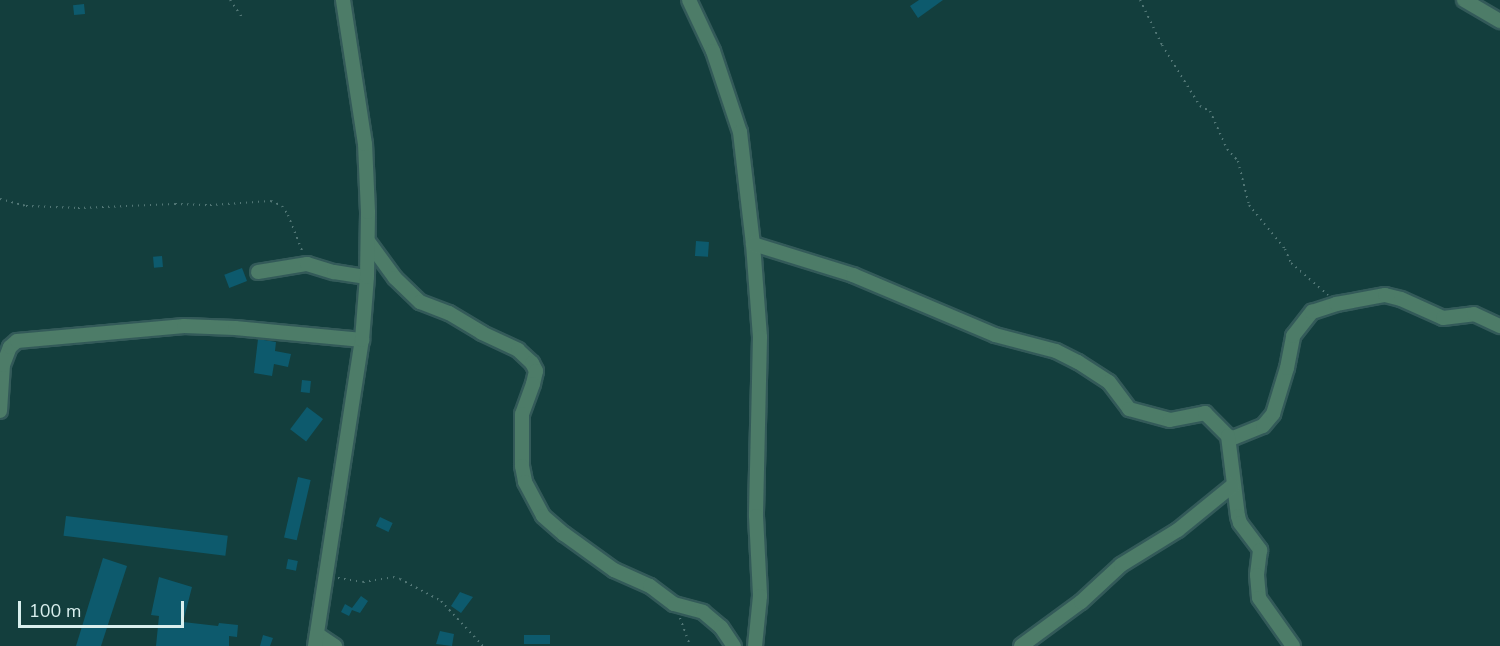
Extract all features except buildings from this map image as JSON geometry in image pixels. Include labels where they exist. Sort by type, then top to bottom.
[{"type":"street","points":[[335,646],[316,640],[362,340],[368,241],[365,144],[344,0]]},
{"type":"street","points":[[689,0],[713,51],[740,132],[753,244],[760,337],[756,516],[760,596],[755,646]]},
{"type":"street","points":[[1467,1],[1500,21]]},
{"type":"street","points":[[368,241],[395,278],[420,302],[449,313],[526,355],[536,371],[522,414],[522,466],[525,482],[543,516],[614,570],[644,583],[674,604],[704,612],[721,627],[734,646]]},
{"type":"street","points":[[753,244],[853,275],[1003,338],[1056,351],[1109,382],[1129,409],[1170,420],[1205,413],[1228,436],[1237,438],[1266,424],[1273,414],[1283,386],[1292,339],[1296,329],[1310,313],[1336,304],[1380,295],[1391,296],[1443,318],[1474,314],[1500,326]]},
{"type":"street","points":[[258,272],[307,264],[334,272],[367,277]]},
{"type":"street","points":[[0,411],[3,365],[10,347],[17,341],[184,326],[235,328],[362,340]]},
{"type":"street","points":[[1228,436],[1232,486],[1240,523],[1260,550],[1257,575],[1259,598],[1293,646]]},
{"type":"street","points":[[1021,646],[1081,602],[1121,565],[1178,530],[1232,486]]},
{"type":"path","points":[[230,0],[242,17]]},
{"type":"path","points":[[1140,0],[1162,45],[1200,106],[1210,111],[1227,149],[1238,161],[1249,205],[1285,249],[1291,263],[1336,304]]},
{"type":"path","points":[[0,199],[26,206],[78,208],[271,201],[282,206],[288,215],[307,264]]},
{"type":"path","points":[[327,576],[363,582],[393,577],[400,579],[441,601],[483,646]]},
{"type":"path","points":[[674,604],[690,646]]}]
